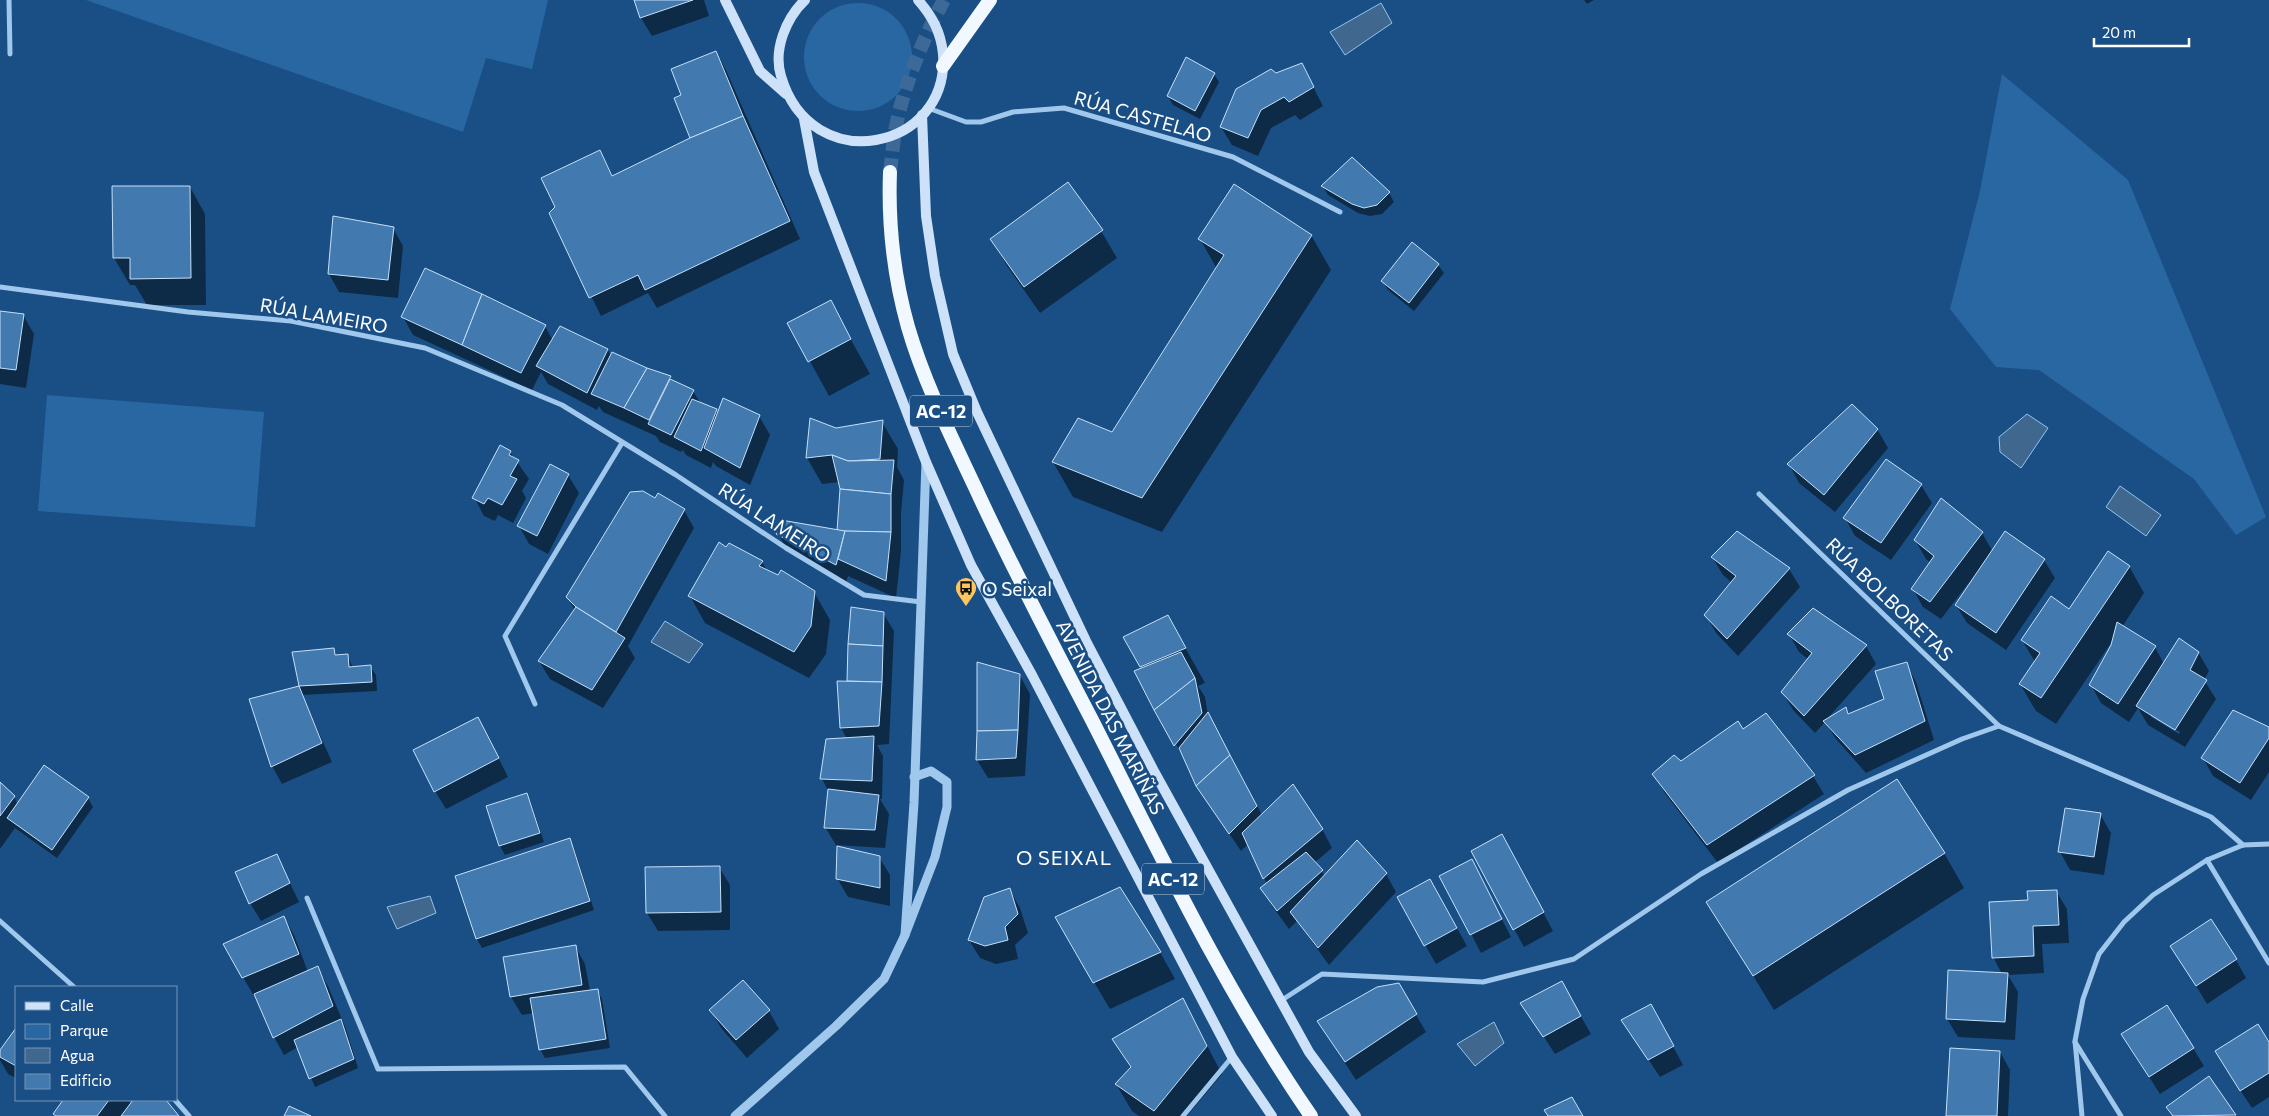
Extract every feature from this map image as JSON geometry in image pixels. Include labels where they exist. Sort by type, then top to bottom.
[{"type":"highway","points":[[944,66],[990,0]]},
{"type":"highway","name":"AVENIDA DAS MARIÑAS","points":[[890,172],[890,221],[902,303],[909,329],[954,444],[992,526],[1198,929],[1242,1006],[1311,1116]]},
{"type":"main road","points":[[725,0],[760,71],[787,95],[804,118],[828,134],[842,140],[864,142],[892,135],[905,129],[925,111],[939,88],[944,66],[941,38],[930,13],[918,0]]},
{"type":"main road","points":[[787,95],[780,73],[779,50],[785,28],[796,8],[805,0]]},
{"type":"main road","points":[[925,111],[926,216],[935,276],[953,354],[977,412],[1086,641],[1155,773],[1309,1052],[1356,1116]]},
{"type":"main road","points":[[804,118],[814,172],[926,462],[971,565],[1032,675],[1232,1057],[1272,1116]]},
{"type":"street","points":[[9,0],[10,54]]},
{"type":"street","name":"RÚA CASTELAO","points":[[925,111],[966,122],[981,122],[1013,112],[1064,108],[1233,157],[1340,212]]},
{"type":"street","name":"RÚA LAMEIRO","points":[[0,287],[188,312],[291,321],[425,348],[562,405],[676,475],[786,548],[864,595],[920,602]]},
{"type":"street","points":[[535,704],[505,636],[622,443]]},
{"type":"street","points":[[905,935],[914,777],[926,462]]},
{"type":"street","name":"RÚA BOLBORETAS","points":[[1759,494],[1999,726]]},
{"type":"street","points":[[1282,1000],[1322,974],[1483,982],[1574,959],[1701,874],[1848,790],[1962,739],[1999,726],[2211,817],[2243,845]]},
{"type":"street","points":[[734,1116],[836,1026],[884,979],[905,935],[936,857],[947,806],[947,782],[931,771],[914,777]]},
{"type":"street","points":[[2082,1116],[2075,1041],[2083,998],[2099,954],[2124,922],[2153,895],[2207,860],[2243,845],[2269,844]]},
{"type":"street","points":[[2207,860],[2269,963]]},
{"type":"street","points":[[306,898],[378,1070],[625,1067],[665,1116]]},
{"type":"street","points":[[0,921],[73,986]]},
{"type":"street","points":[[2075,1041],[2121,1116]]},
{"type":"street","points":[[1183,1116],[1232,1057]]},
{"type":"street","points":[[176,1101],[189,1116]]},
{"type":"green space","points":[[86,0],[548,0],[532,69],[486,58],[463,132]]},
{"type":"green space","points":[[858,3],[879,7],[896,19],[908,36],[912,57],[908,78],[896,95],[879,107],[858,111],[837,107],[820,95],[808,78],[804,57],[808,36],[820,19],[837,7]]},
{"type":"green space","points":[[2002,74],[2128,180],[2266,517],[2236,535],[2194,479],[2039,370],[1996,367],[1950,309],[1980,191]]},
{"type":"green space","points":[[47,395],[264,412],[255,527],[38,511]]},
{"type":"water","points":[[1381,3],[1392,23],[1345,55],[1330,32]]},
{"type":"water","points":[[2027,414],[2048,428],[2021,468],[2000,452],[1999,437]]},
{"type":"water","points":[[2120,486],[2161,515],[2146,536],[2106,507]]},
{"type":"water","points":[[665,621],[703,644],[689,663],[651,642]]},
{"type":"water","points":[[430,896],[436,913],[397,929],[387,907]]},
{"type":"water","points":[[1494,1022],[1504,1043],[1475,1066],[1457,1044]]},
{"type":"building","points":[[634,0],[693,0],[640,18]]},
{"type":"building","points":[[716,51],[743,116],[690,138],[674,98],[681,95],[671,69]]},
{"type":"building","points":[[1186,57],[1215,73],[1195,111],[1167,96]]},
{"type":"building","points":[[1302,63],[1314,87],[1289,102],[1284,97],[1261,110],[1248,138],[1220,127],[1236,89],[1271,69],[1276,73]]},
{"type":"building","points":[[743,116],[790,221],[645,290],[638,275],[589,298],[549,213],[555,207],[541,178],[600,150],[612,176],[690,138]]},
{"type":"building","points":[[1352,157],[1390,192],[1377,205],[1364,208],[1352,204],[1321,186]]},
{"type":"building","points":[[1068,182],[1103,230],[1024,287],[990,239]]},
{"type":"building","points":[[1234,184],[1312,235],[1142,498],[1052,462],[1078,418],[1112,432],[1224,255],[1198,239]]},
{"type":"building","points":[[112,186],[190,186],[191,278],[130,279],[130,258],[113,258]]},
{"type":"building","points":[[333,216],[394,227],[388,280],[328,274]]},
{"type":"building","points":[[1412,242],[1439,264],[1409,303],[1381,281]]},
{"type":"building","points":[[425,268],[482,294],[462,345],[401,317]]},
{"type":"building","points":[[482,294],[546,325],[521,373],[462,345]]},
{"type":"building","points":[[831,300],[851,339],[808,362],[787,323]]},
{"type":"building","points":[[0,311],[24,314],[16,370],[0,368]]},
{"type":"building","points":[[560,326],[608,349],[587,393],[536,366]]},
{"type":"building","points":[[612,352],[647,368],[624,408],[591,394]]},
{"type":"building","points":[[647,368],[671,376],[649,420],[624,408]]},
{"type":"building","points":[[670,379],[694,390],[671,435],[648,424]]},
{"type":"building","points":[[723,398],[760,415],[740,468],[704,448]]},
{"type":"building","points":[[692,399],[717,409],[701,451],[674,437]]},
{"type":"building","points":[[1852,404],[1878,429],[1824,495],[1787,464]]},
{"type":"building","points":[[810,418],[836,428],[883,420],[880,459],[848,461],[832,455],[806,458]]},
{"type":"building","points":[[500,445],[511,451],[509,455],[519,460],[510,476],[517,479],[502,505],[488,498],[484,504],[472,498]]},
{"type":"building","points":[[832,455],[848,461],[894,460],[891,494],[840,489]]},
{"type":"building","points":[[1886,459],[1922,484],[1881,543],[1843,518]]},
{"type":"building","points":[[550,464],[569,474],[537,536],[517,526]]},
{"type":"building","points":[[840,489],[891,494],[891,532],[837,531]]},
{"type":"building","points":[[643,491],[655,498],[658,493],[685,509],[616,632],[576,607],[566,597],[630,492]]},
{"type":"building","points":[[1941,498],[1983,532],[1930,602],[1911,589],[1934,556],[1914,540]]},
{"type":"building","points":[[781,520],[845,531],[836,565],[776,534]]},
{"type":"building","points":[[845,531],[891,532],[886,581],[838,559]]},
{"type":"building","points":[[1737,531],[1790,568],[1727,639],[1704,615],[1736,576],[1711,557]]},
{"type":"building","points":[[2005,531],[2045,559],[1996,633],[1955,605]]},
{"type":"building","points":[[719,542],[726,547],[729,543],[763,561],[759,566],[778,575],[781,570],[815,591],[811,626],[794,652],[688,596]]},
{"type":"building","points":[[2108,551],[2130,566],[2041,698],[2019,684],[2040,653],[2021,640],[2051,596],[2069,609]]},
{"type":"building","points":[[576,607],[625,638],[592,690],[538,661]]},
{"type":"building","points":[[851,607],[884,612],[883,646],[848,644]]},
{"type":"building","points":[[1813,608],[1867,645],[1804,716],[1781,692],[1812,653],[1787,634]]},
{"type":"building","points":[[1168,615],[1186,648],[1140,667],[1123,637]]},
{"type":"building","points":[[2117,622],[2156,646],[2118,704],[2089,685],[2111,645]]},
{"type":"building","points":[[2179,638],[2199,652],[2190,670],[2207,680],[2175,730],[2136,706]]},
{"type":"building","points":[[848,644],[883,646],[882,682],[847,681]]},
{"type":"building","points":[[334,648],[335,655],[348,654],[349,667],[371,665],[372,682],[299,686],[292,652]]},
{"type":"building","points":[[1181,652],[1195,678],[1154,710],[1134,671]]},
{"type":"building","points":[[977,662],[1020,674],[1018,730],[977,731]]},
{"type":"building","points":[[1907,662],[1925,721],[1855,755],[1823,721],[1846,707],[1848,714],[1884,699],[1875,671]]},
{"type":"building","points":[[1195,678],[1202,713],[1174,746],[1154,710]]},
{"type":"building","points":[[837,681],[882,682],[879,726],[840,728]]},
{"type":"building","points":[[299,686],[322,743],[271,767],[249,699]]},
{"type":"building","points":[[2233,710],[2269,727],[2269,738],[2240,783],[2201,758]]},
{"type":"building","points":[[1208,712],[1230,755],[1196,786],[1179,748]]},
{"type":"building","points":[[1766,713],[1815,775],[1707,845],[1652,774],[1674,755],[1681,761],[1738,721],[1743,729]]},
{"type":"building","points":[[478,717],[499,758],[434,792],[413,750]]},
{"type":"building","points":[[1018,730],[1016,758],[976,760],[977,731]]},
{"type":"building","points":[[874,736],[872,781],[820,779],[826,739]]},
{"type":"building","points":[[1230,755],[1257,806],[1229,834],[1196,786]]},
{"type":"building","points":[[44,765],[89,797],[52,850],[7,818]]},
{"type":"building","points":[[1897,779],[1945,853],[1753,976],[1706,902]]},
{"type":"building","points":[[0,782],[15,796],[0,816]]},
{"type":"building","points":[[1293,784],[1323,829],[1263,879],[1242,833]]},
{"type":"building","points":[[828,789],[879,795],[875,830],[824,828]]},
{"type":"building","points":[[527,793],[540,833],[499,846],[486,806]]},
{"type":"building","points":[[2065,808],[2101,813],[2094,857],[2058,852]]},
{"type":"building","points":[[1502,834],[1544,912],[1513,930],[1471,851]]},
{"type":"building","points":[[570,838],[590,901],[476,939],[455,876]]},
{"type":"building","points":[[1357,840],[1387,873],[1318,948],[1290,912]]},
{"type":"building","points":[[837,846],[880,856],[880,888],[836,879]]},
{"type":"building","points":[[1306,852],[1323,870],[1277,911],[1260,888]]},
{"type":"building","points":[[277,854],[290,883],[249,904],[235,872]]},
{"type":"building","points":[[1472,859],[1502,919],[1470,935],[1439,876]]},
{"type":"building","points":[[720,866],[721,912],[646,913],[645,867]]},
{"type":"building","points":[[1430,879],[1457,928],[1424,946],[1397,897]]},
{"type":"building","points":[[1120,887],[1161,952],[1093,983],[1055,917]]},
{"type":"building","points":[[1010,888],[1018,914],[1005,927],[1008,940],[985,946],[968,940],[984,897]]},
{"type":"building","points":[[2057,890],[2059,925],[2033,926],[2034,956],[1992,958],[1989,902],[2028,900],[2027,891]]},
{"type":"building","points":[[284,916],[299,954],[242,978],[223,944]]},
{"type":"building","points":[[2211,919],[2237,959],[2196,986],[2170,946]]},
{"type":"building","points":[[576,945],[582,985],[510,997],[503,957]]},
{"type":"building","points":[[318,966],[333,1006],[273,1038],[254,994]]},
{"type":"building","points":[[1948,970],[2008,973],[2005,1022],[1946,1019]]},
{"type":"building","points":[[743,980],[770,1010],[736,1040],[709,1010]]},
{"type":"building","points":[[1562,981],[1581,1016],[1543,1037],[1520,1003]]},
{"type":"building","points":[[1399,983],[1417,1014],[1345,1062],[1317,1021],[1377,987]]},
{"type":"building","points":[[598,989],[606,1039],[539,1050],[530,998]]},
{"type":"building","points":[[1183,998],[1207,1046],[1154,1111],[1115,1084],[1131,1067],[1112,1039]]},
{"type":"building","points":[[1651,1004],[1674,1046],[1648,1060],[1621,1020]]},
{"type":"building","points":[[2167,1005],[2194,1048],[2149,1077],[2121,1034]]},
{"type":"building","points":[[341,1019],[354,1059],[309,1079],[294,1040]]},
{"type":"building","points":[[2258,1024],[2269,1042],[2269,1073],[2240,1091],[2215,1051]]},
{"type":"building","points":[[15,1029],[15,1065],[0,1057],[0,1050]]},
{"type":"building","points":[[1950,1048],[2000,1051],[1997,1116],[1946,1116]]},
{"type":"building","points":[[2209,1076],[2236,1115],[2173,1116],[2166,1107]]},
{"type":"building","points":[[1572,1097],[1583,1116],[1548,1116],[1544,1110]]},
{"type":"building","points":[[62,1101],[108,1101],[97,1116],[56,1116],[53,1114]]},
{"type":"building","points":[[132,1101],[167,1101],[179,1116],[121,1116]]},
{"type":"building","points":[[289,1106],[311,1116],[284,1116]]},
{"type":"tunnel","points":[[890,172],[895,132],[904,93],[922,45],[944,0]]},
{"type":"place","name":"O Seixal","points":[[966,607]]},
{"type":"district","name":"O SEIXAL","points":[[1064,857]]}]
